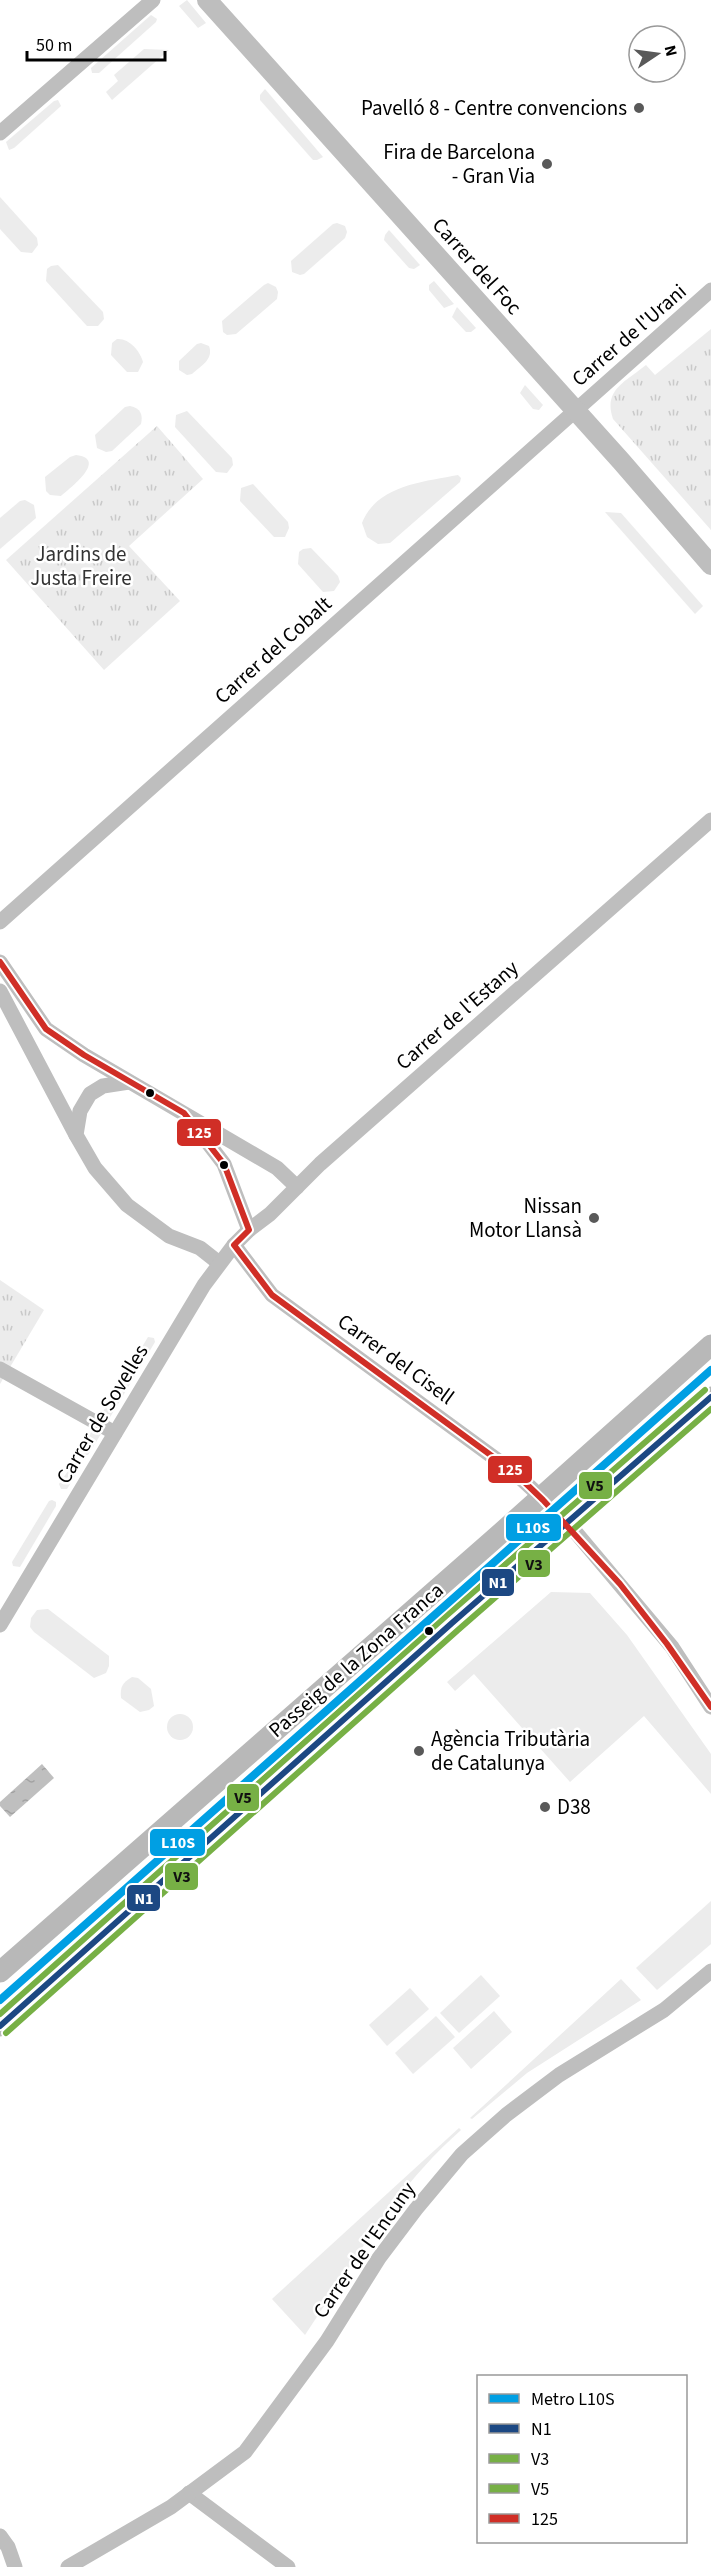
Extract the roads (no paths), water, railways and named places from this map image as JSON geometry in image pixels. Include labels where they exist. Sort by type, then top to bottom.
[{"type":"main road","name":"Passeig de la Zona Franca","points":[[0,1972],[542,1498],[711,1345]]},
{"type":"main road","name":"Passeig de la Zona Franca","points":[[0,2026],[711,1397]]},
{"type":"main road","points":[[542,1498],[567,1522]]},
{"type":"street","points":[[0,133],[153,0]]},
{"type":"street","name":"Carrer del Foc","points":[[207,0],[711,565]]},
{"type":"street","name":"Carrer de l'Urani","points":[[575,410],[711,290]]},
{"type":"street","name":"Carrer del Cobalt","points":[[0,922],[575,410]]},
{"type":"street","name":"Carrer de l'Estany","points":[[234,1245],[270,1214],[297,1186],[711,820]]},
{"type":"street","points":[[0,962],[46,1029],[84,1055],[277,1168],[297,1186]]},
{"type":"street","points":[[0,991],[95,1168],[127,1205],[169,1236],[200,1248],[219,1263]]},
{"type":"street","points":[[76,1135],[80,1112],[90,1094],[103,1086],[129,1082]]},
{"type":"street","points":[[184,1113],[224,1164],[249,1230]]},
{"type":"street","name":"Carrer de Sovelles","points":[[0,1625],[204,1284],[234,1245]]},
{"type":"street","name":"Carrer del Cisell","points":[[234,1245],[272,1295],[509,1468],[542,1498]]},
{"type":"street","points":[[0,1369],[115,1433]]},
{"type":"street","points":[[567,1522],[672,1647],[711,1707]]},
{"type":"street","name":"Carrer de l'Encuny","points":[[68,2567],[171,2506],[245,2452],[327,2341],[379,2258],[462,2154],[506,2115],[559,2075],[664,2010],[711,1971]]},
{"type":"street","points":[[189,2493],[288,2567]]},
{"type":"street","points":[[0,2536],[8,2547],[15,2567]]},
{"type":"water","points":[[42,1764],[54,1778],[10,1817],[0,1806],[0,1802]]},
{"type":"metro line","name":"L10S","points":[[0,2000],[711,1370]]},
{"type":"place","name":"Pavelló 8 - Centre convencions","points":[[639,108]]},
{"type":"place","name":"Fira de Barcelona - Gran Via","points":[[547,164]]},
{"type":"place","name":"Nissan Motor Llansà","points":[[594,1218]]},
{"type":"place","name":"Agència Tributària de Catalunya","points":[[419,1751]]},
{"type":"place","name":"D38","points":[[545,1807]]},
{"type":"park label","name":"Jardins de Justa Freire","points":[[81,566]]}]
